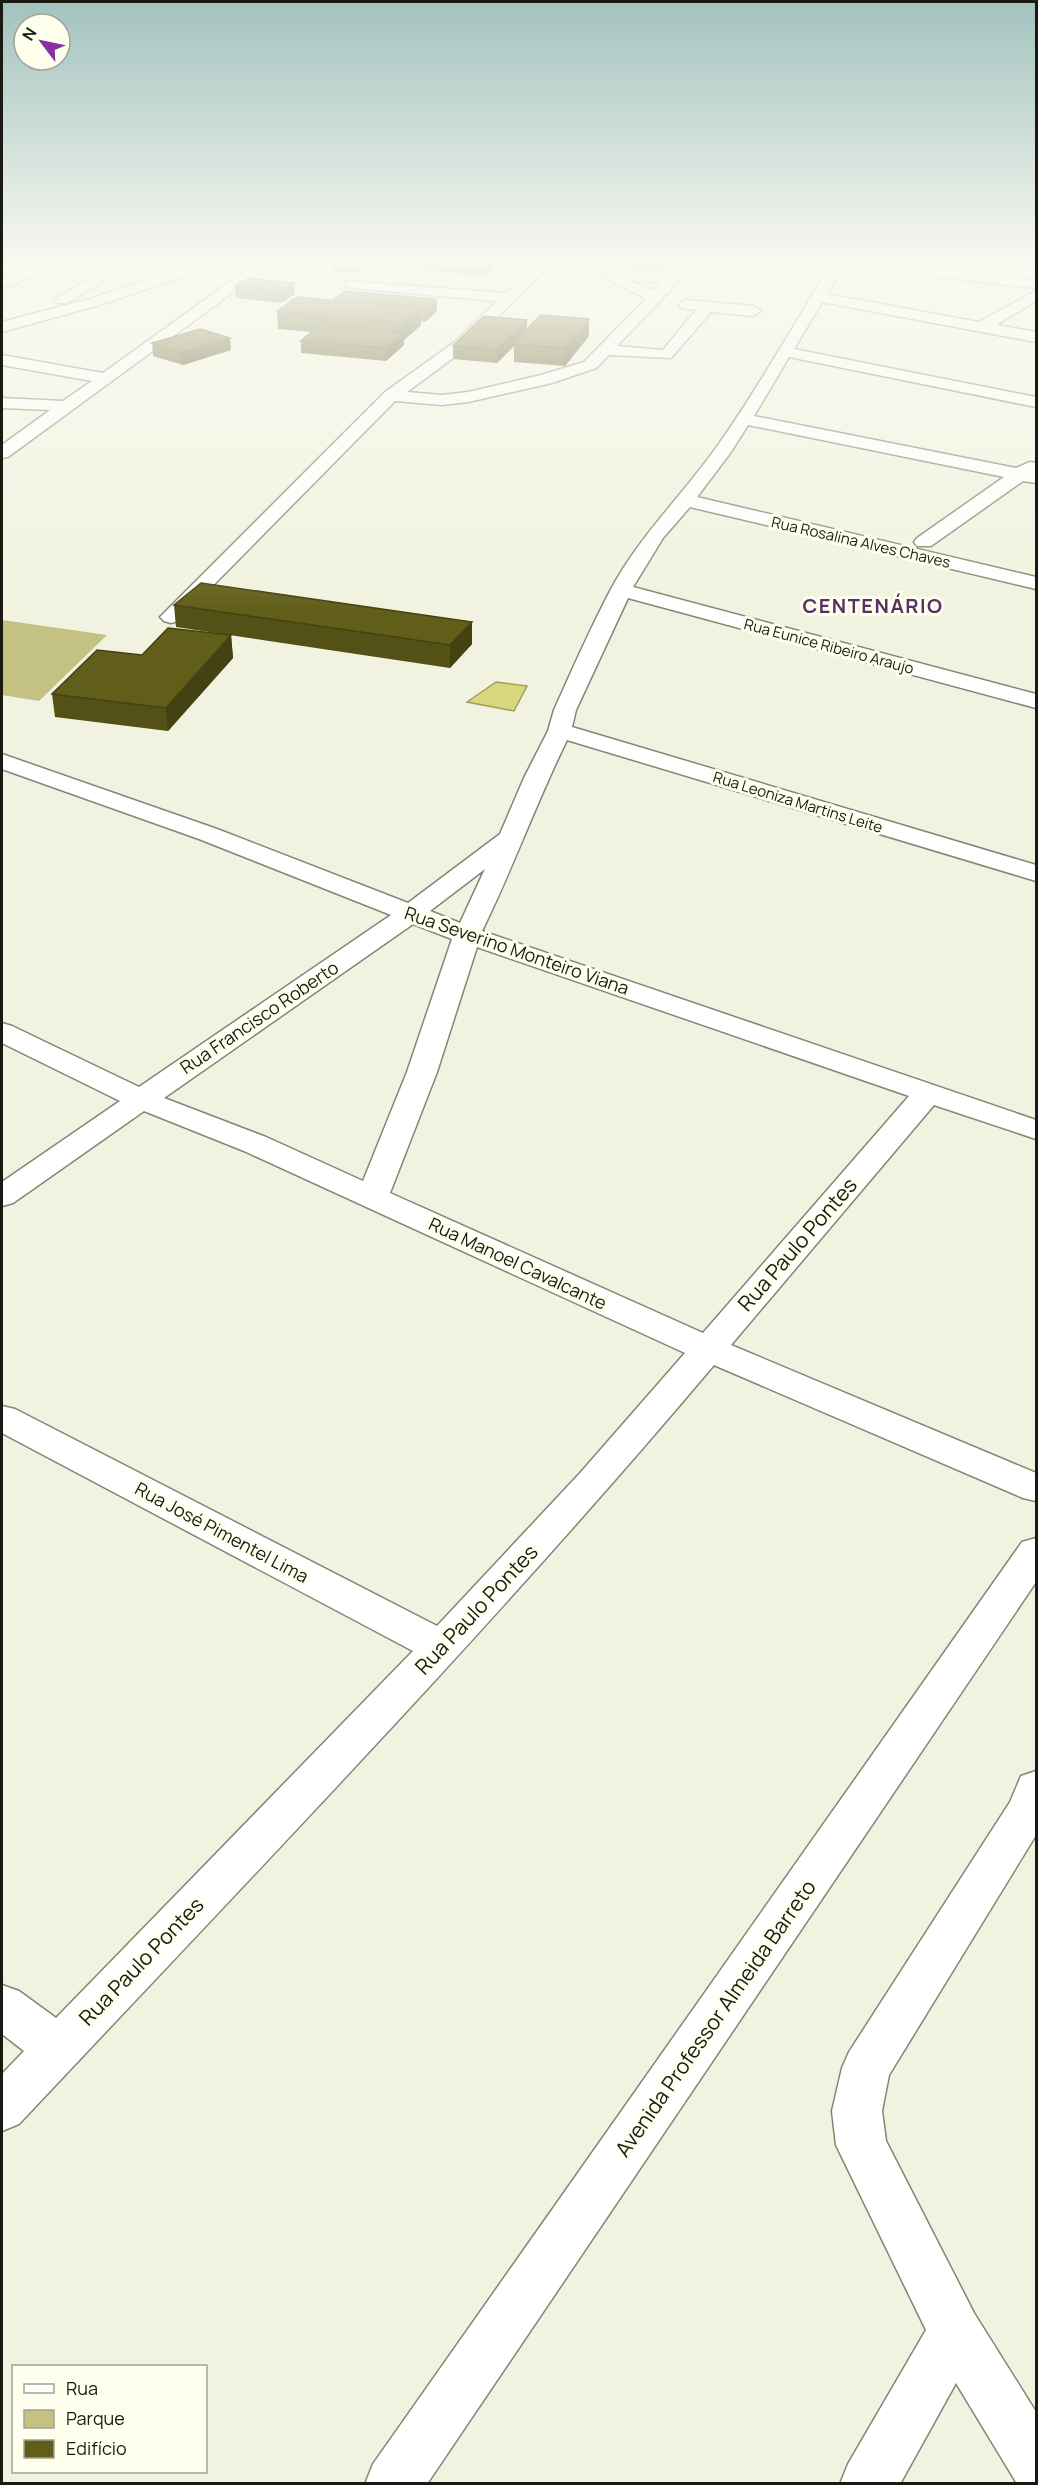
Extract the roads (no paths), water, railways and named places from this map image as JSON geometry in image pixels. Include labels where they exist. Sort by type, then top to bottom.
[{"type":"street","points":[[2,453],[103,379]]},
{"type":"street","points":[[171,617],[391,396],[414,379]]},
{"type":"street","points":[[391,396],[442,400],[495,392],[542,379]]},
{"type":"street","points":[[373,1196],[422,1072],[467,935],[621,590],[655,535],[725,448],[769,379]]},
{"type":"street","points":[[921,379],[1036,402]]},
{"type":"street","points":[[2,403],[65,406]]},
{"type":"street","points":[[744,419],[1028,476]]},
{"type":"street","points":[[924,542],[1028,476],[1036,462]]},
{"type":"street","name":"Rua Rosalina Alves Chaves","points":[[689,495],[924,542],[1036,568]]},
{"type":"street","name":"Rua Rosalina Alves Chaves","points":[[689,495],[1036,583]]},
{"type":"street","name":"Rua Eunice Ribeiro Araujo","points":[[621,590],[1036,701]]},
{"type":"street","name":"Rua Leoniza Martins Leite","points":[[562,720],[1036,853]]},
{"type":"street","name":"Rua Leoniza Martins Leite","points":[[562,720],[1036,873]]},
{"type":"street","name":"Rua Severino Monteiro Viana","points":[[7,767],[197,830],[467,935],[1036,1130]]},
{"type":"street","name":"Rua Francisco Roberto","points":[[2,1196],[140,1098],[411,913],[513,836]]},
{"type":"street","name":"Rua Manoel Cavalcante","points":[[2,1032],[140,1098],[255,1144],[373,1196],[706,1348],[1036,1488]]},
{"type":"street","name":"Rua Paulo Pontes","points":[[2,2108],[442,1647],[594,1482],[706,1348],[929,1092]]},
{"type":"street","name":"Rua José Pimentel Lima","points":[[2,1418],[442,1647]]},
{"type":"street","name":"Avenida Professor Almeida Barreto","points":[[393,2484],[1036,1552]]},
{"type":"street","points":[[1036,1789],[1029,1809],[866,2068],[857,2111],[861,2145],[955,2332],[1036,2462]]},
{"type":"street","points":[[2,2006],[57,2048]]},
{"type":"street","points":[[868,2484],[955,2332]]},
{"type":"district","name":"CENTENÁRIO","points":[[873,605]]}]
